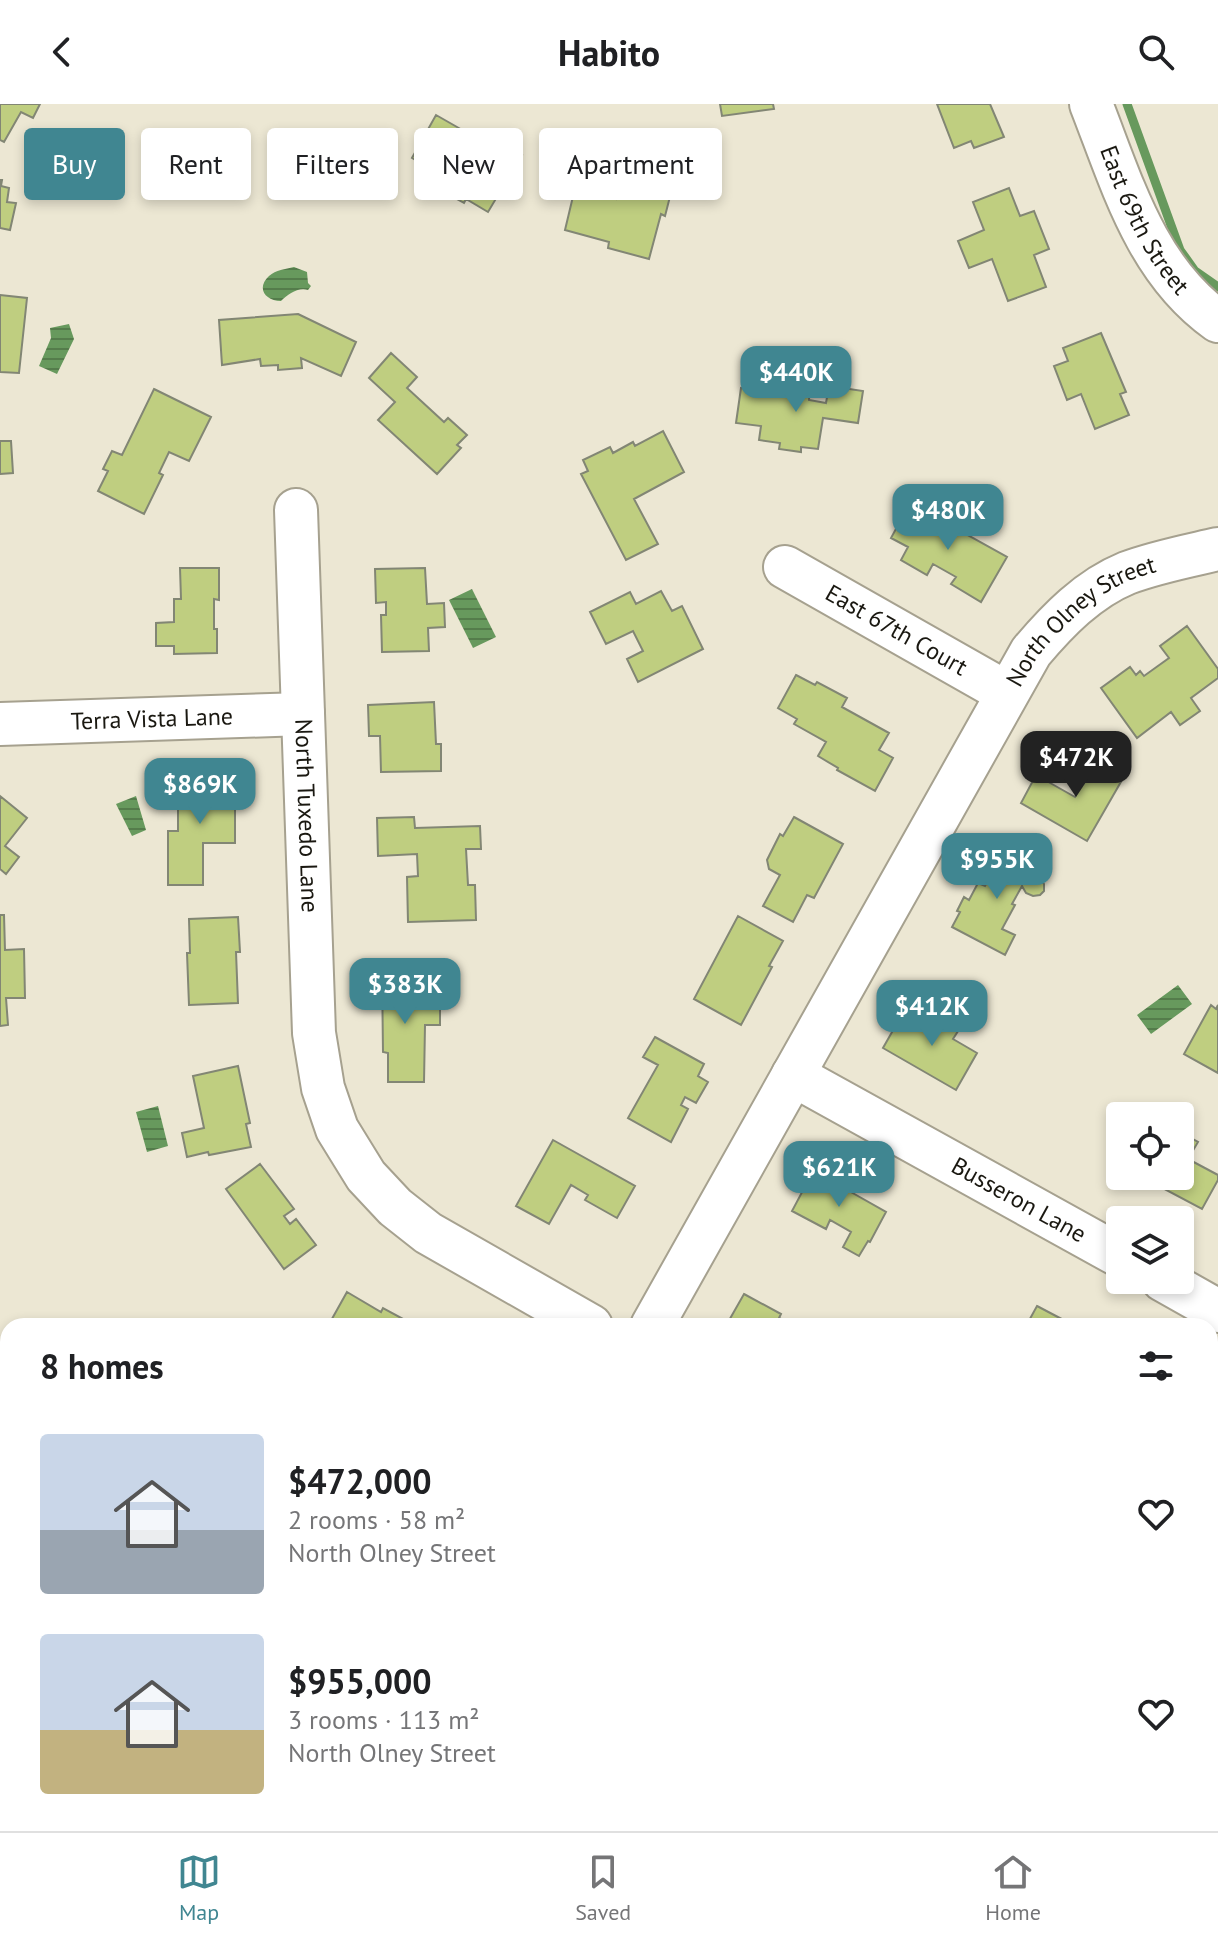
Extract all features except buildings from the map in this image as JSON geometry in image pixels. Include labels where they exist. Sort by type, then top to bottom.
[{"type":"street","name":"East 69th Street","points":[[1091,104],[1135,218],[1153,251],[1178,285],[1218,321]]},
{"type":"street","name":"North Tuxedo Lane","points":[[296,510],[314,1033],[323,1088],[337,1129],[366,1176],[395,1207],[428,1233],[577,1318]]},
{"type":"street","name":"North Olney Street","points":[[656,1318],[1024,663],[1050,629],[1089,595],[1112,580],[1141,568],[1218,549]]},
{"type":"street","name":"East 67th Court","points":[[785,567],[1007,693]]},
{"type":"street","name":"Terra Vista Lane","points":[[0,724],[303,714]]},
{"type":"street","name":"Busseron Lane","points":[[793,1075],[1106,1248]]},
{"type":"street","points":[[1186,1294],[1218,1314]]},
{"type":"shaded area","points":[[294,267],[307,272],[311,286],[308,290],[293,292],[281,301],[271,299],[264,293],[263,285],[269,276]]},
{"type":"shaded area","points":[[69,324],[74,339],[57,374],[39,366],[51,338],[50,328]]},
{"type":"shaded area","points":[[472,589],[496,637],[473,648],[449,600]]},
{"type":"shaded area","points":[[136,796],[146,830],[132,836],[116,804]]},
{"type":"shaded area","points":[[1178,985],[1192,1004],[1151,1034],[1137,1015]]},
{"type":"shaded area","points":[[158,1106],[168,1146],[147,1152],[136,1112]]},
{"type":"waterway","points":[[1127,104],[1180,250],[1195,271],[1218,287]]}]
